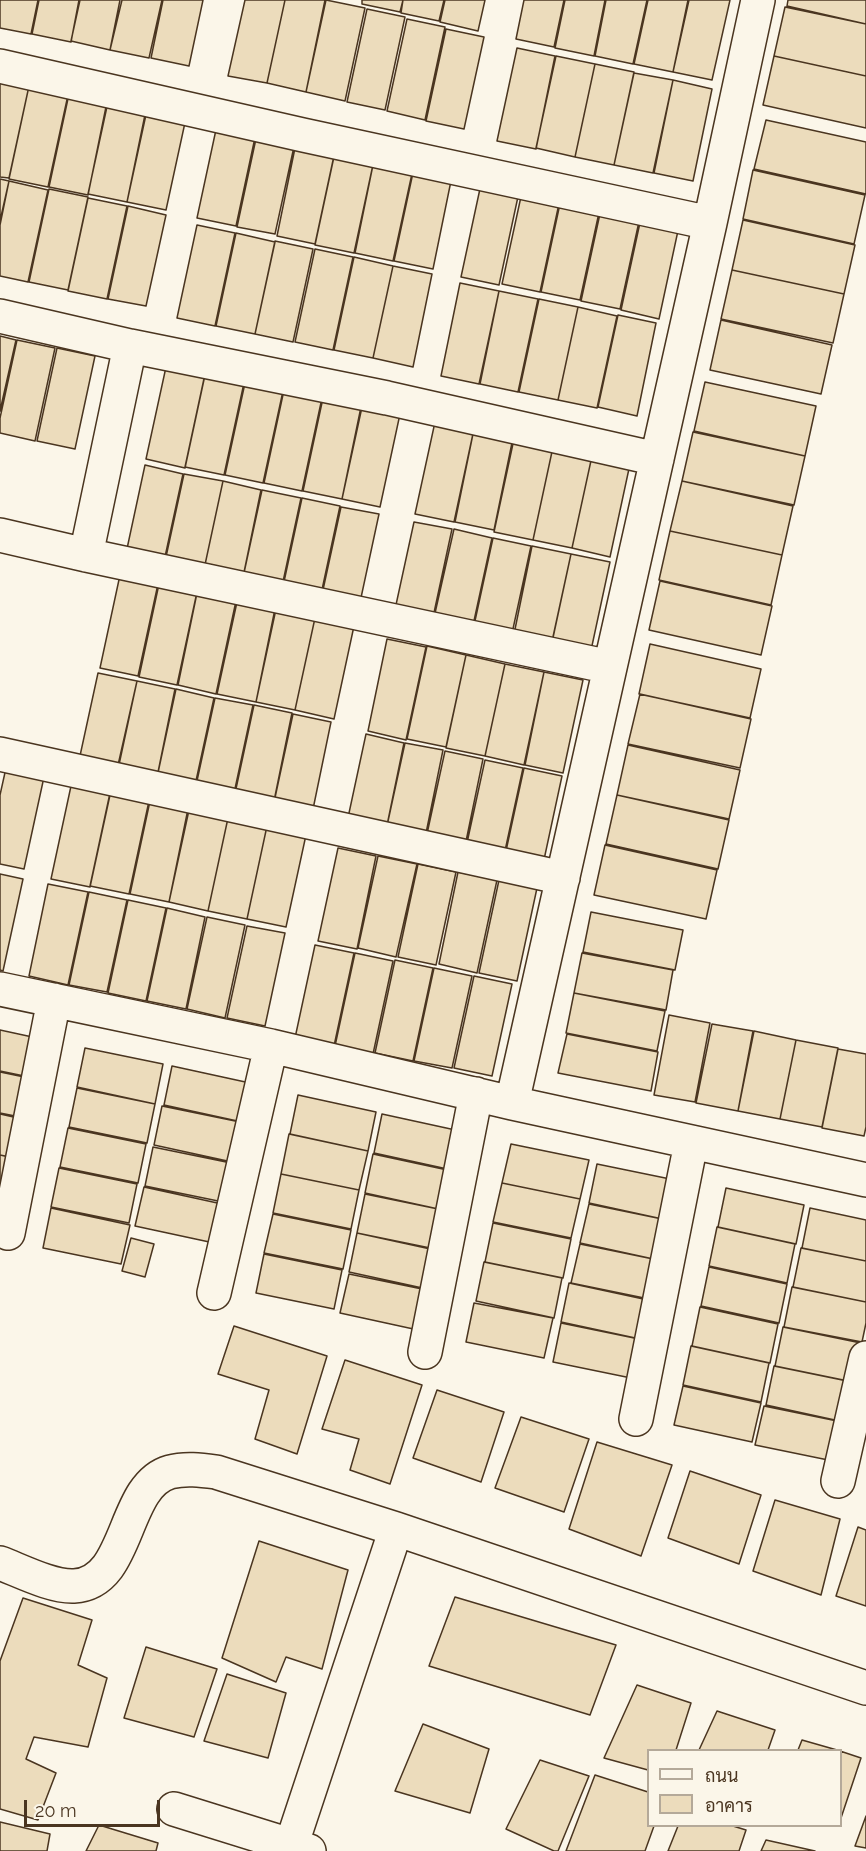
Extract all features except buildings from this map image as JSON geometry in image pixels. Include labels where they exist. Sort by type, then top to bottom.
[{"type":"street","points":[[512,1103],[758,0]]},
{"type":"street","points":[[0,66],[303,135],[710,223]]},
{"type":"street","points":[[0,316],[130,346],[387,398],[657,459]]},
{"type":"street","points":[[86,555],[130,346]]},
{"type":"street","points":[[0,534],[86,555],[610,667]]},
{"type":"street","points":[[0,754],[563,878]]},
{"type":"street","points":[[0,989],[271,1046],[512,1103],[866,1180]]},
{"type":"street","points":[[8,1233],[54,1000]]},
{"type":"street","points":[[214,1293],[271,1046]]},
{"type":"street","points":[[425,1352],[476,1094]]},
{"type":"street","points":[[636,1419],[691,1143]]},
{"type":"street","points":[[838,1481],[866,1358]]},
{"type":"street","points":[[0,1563],[59,1584],[75,1586],[90,1582],[102,1575],[110,1563],[141,1498],[153,1481],[169,1472],[189,1469],[216,1472],[396,1529],[866,1688]]},
{"type":"street","points":[[174,1809],[300,1848],[396,1529]]}]
